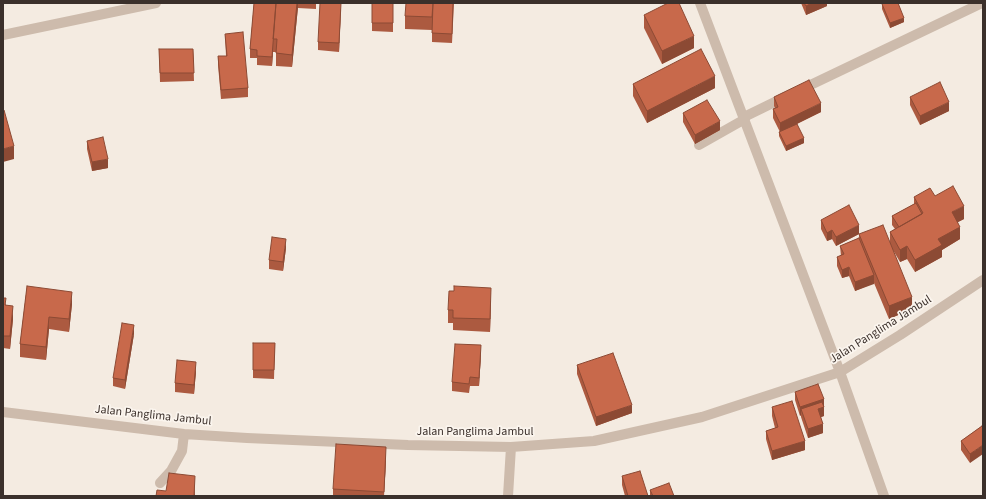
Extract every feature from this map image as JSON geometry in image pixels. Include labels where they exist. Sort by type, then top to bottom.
[{"type":"street","points":[[3,35],[156,3]]},
{"type":"street","points":[[700,3],[840,372],[884,496]]},
{"type":"street","points":[[699,145],[744,118],[982,3]]},
{"type":"street","name":"Jalan Panglima Jambul","points":[[3,412],[184,434],[408,445],[511,447],[594,441],[695,418],[840,372],[900,335],[983,280]]},
{"type":"street","points":[[160,483],[171,471],[182,451],[184,434]]},
{"type":"street","points":[[508,496],[511,447]]},
{"type":"building","points":[[254,3],[276,3],[272,57],[257,56],[257,50],[250,49]]},
{"type":"building","points":[[276,3],[297,3],[292,55],[276,53],[277,39],[273,39]]},
{"type":"building","points":[[320,3],[341,3],[339,43],[318,42]]},
{"type":"building","points":[[372,3],[393,3],[393,23],[372,23]]},
{"type":"building","points":[[406,3],[433,3],[432,17],[405,16]]},
{"type":"building","points":[[433,3],[453,3],[452,34],[432,33]]},
{"type":"building","points":[[668,3],[679,3],[694,36],[662,51],[644,15]]},
{"type":"building","points":[[804,3],[812,3],[806,6]]},
{"type":"building","points":[[898,3],[904,18],[890,23],[882,4]]},
{"type":"building","points":[[243,32],[248,88],[221,90],[218,56],[227,56],[225,34]]},
{"type":"building","points":[[159,49],[193,49],[194,73],[160,73]]},
{"type":"building","points":[[701,49],[715,76],[647,111],[633,84]]},
{"type":"building","points":[[809,80],[821,103],[780,123],[773,109],[778,107],[774,97]]},
{"type":"building","points":[[940,82],[949,102],[920,116],[910,97]]},
{"type":"building","points":[[707,100],[720,121],[695,135],[683,113]]},
{"type":"building","points":[[3,110],[14,146],[3,149]]},
{"type":"building","points":[[797,124],[804,138],[786,146],[779,132]]},
{"type":"building","points":[[103,137],[108,159],[92,162],[87,141]]},
{"type":"building","points":[[953,186],[964,206],[952,212],[960,227],[938,239],[942,245],[915,260],[907,246],[900,250],[890,232],[923,213],[914,197],[930,188],[935,196]]},
{"type":"building","points":[[916,203],[922,214],[899,227],[892,216]]},
{"type":"building","points":[[849,205],[859,225],[836,237],[832,230],[827,233],[821,220]]},
{"type":"building","points":[[883,225],[912,297],[889,306],[859,234]]},
{"type":"building","points":[[272,237],[286,239],[283,262],[269,260]]},
{"type":"building","points":[[859,238],[874,275],[855,282],[849,267],[842,270],[837,257],[844,254],[840,246]]},
{"type":"building","points":[[27,286],[72,292],[69,319],[49,317],[46,347],[20,344]]},
{"type":"building","points":[[454,286],[491,288],[490,319],[453,318],[453,310],[448,310],[449,291],[454,291]]},
{"type":"building","points":[[3,298],[6,298],[5,305],[13,306],[10,336],[3,336]]},
{"type":"building","points":[[122,323],[134,325],[125,380],[113,378]]},
{"type":"building","points":[[253,343],[275,343],[274,370],[253,370]]},
{"type":"building","points":[[455,344],[481,345],[479,378],[470,377],[469,384],[452,382]]},
{"type":"building","points":[[613,353],[632,405],[596,417],[577,365]]},
{"type":"building","points":[[177,360],[196,362],[194,385],[175,383]]},
{"type":"building","points":[[818,384],[824,399],[800,407],[795,392]]},
{"type":"building","points":[[792,401],[805,441],[772,451],[766,431],[778,427],[772,407]]},
{"type":"building","points":[[822,402],[824,407],[818,409],[823,424],[808,429],[801,409]]},
{"type":"building","points":[[982,426],[983,445],[970,454],[961,441]]},
{"type":"building","points":[[336,444],[386,447],[384,492],[333,489]]},
{"type":"building","points":[[640,471],[648,496],[628,496],[622,476]]},
{"type":"building","points":[[169,473],[195,476],[194,496],[156,496],[157,490],[166,491]]},
{"type":"building","points":[[669,483],[674,496],[653,496],[650,490]]}]
